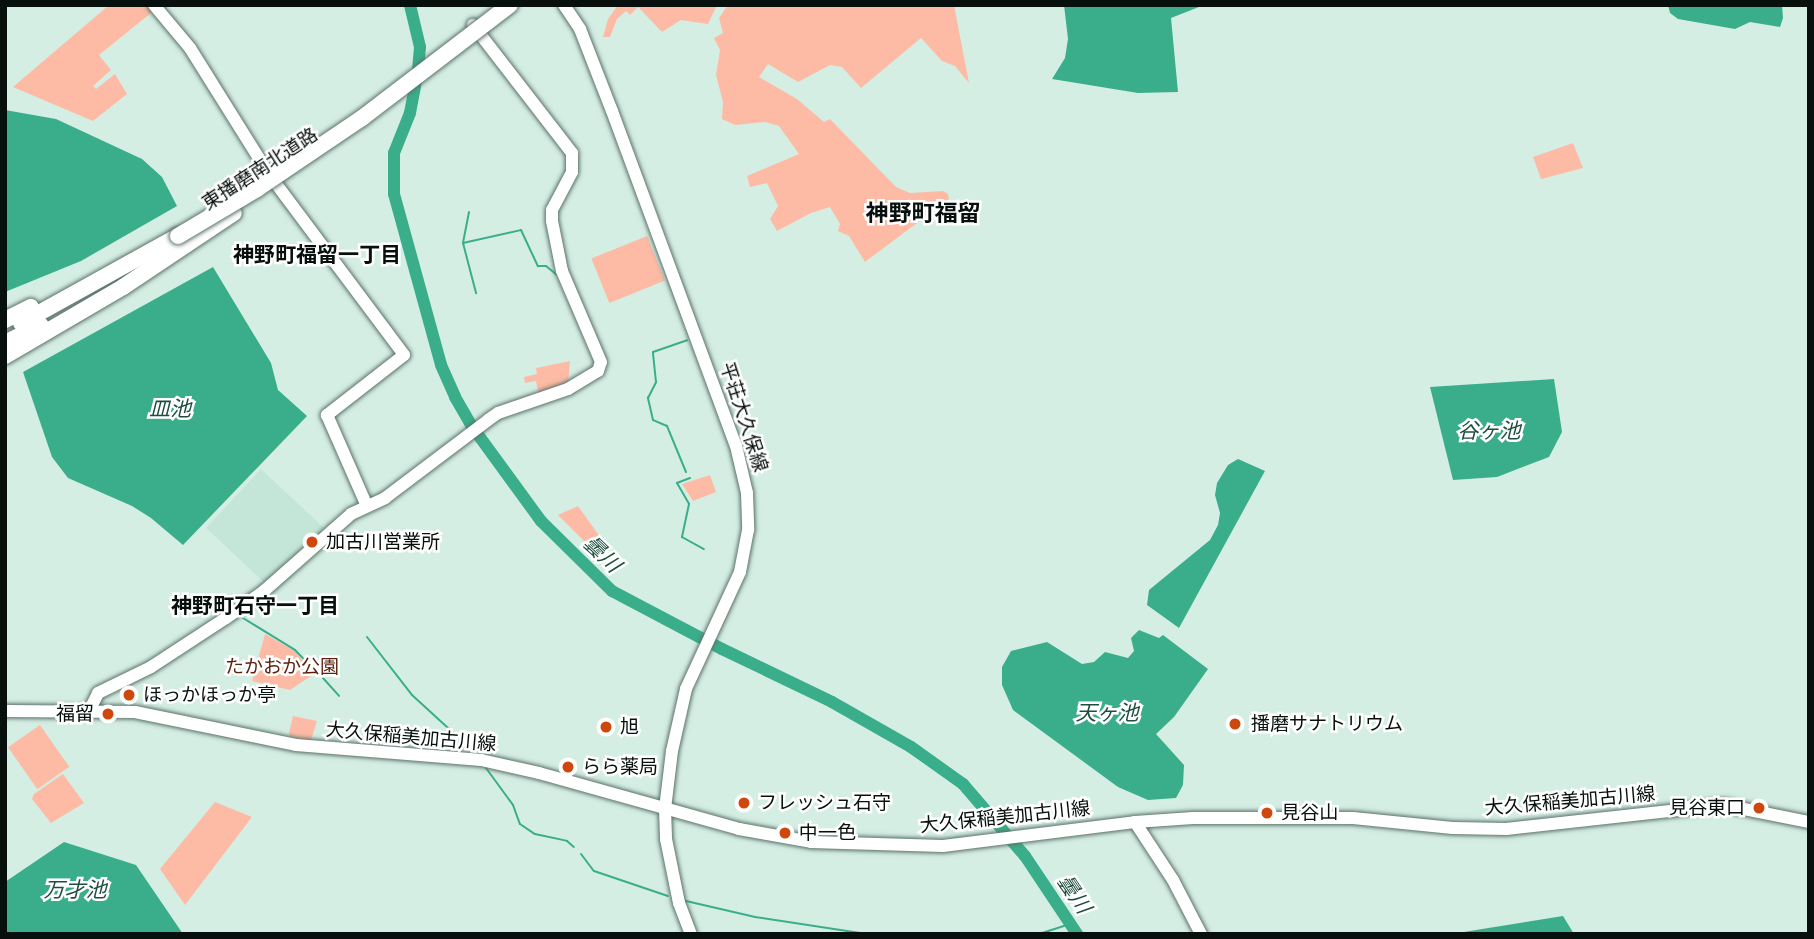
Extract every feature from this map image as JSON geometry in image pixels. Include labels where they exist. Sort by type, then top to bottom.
[{"type":"highway","name":"東播磨南北道路","points":[[5,331],[178,236],[257,189],[362,118],[510,5]]},
{"type":"highway","name":"東播磨南北道路","points":[[5,343],[120,281],[234,213],[422,84],[521,5]]},
{"type":"highway","points":[[5,356],[123,287],[234,213]]},
{"type":"highway","points":[[5,320],[178,236]]},
{"type":"main road","points":[[154,5],[190,48],[268,173],[404,355],[327,415],[366,506]]},
{"type":"main road","name":"平荘大久保線","points":[[564,5],[590,53],[743,468],[748,511],[746,549],[740,572],[680,707],[665,809],[671,869],[691,934]]},
{"type":"main road","points":[[90,709],[98,693],[151,667],[226,618],[264,591],[351,514],[385,498],[498,413],[568,389],[600,368],[601,362],[563,275],[552,221],[552,210],[572,172],[572,153],[473,25]]},
{"type":"main road","name":"大久保稲美加古川線","points":[[5,711],[90,709],[151,714],[311,748],[481,760],[758,834],[811,842],[909,847],[1000,840],[1135,821],[1193,818],[1353,818],[1494,829],[1724,806],[1809,822]]},
{"type":"main road","points":[[1135,821],[1173,880],[1201,934]]},
{"type":"shaded area","points":[[261,469],[324,528],[288,565],[265,583],[206,528]]},
{"type":"green space","points":[[109,5],[148,5],[151,9],[151,13],[99,55],[111,70],[93,86],[96,89],[115,74],[127,94],[93,121],[13,87]]},
{"type":"green space","points":[[618,5],[717,5],[708,24],[681,20],[662,32],[638,7],[630,15],[626,11],[617,19],[610,37],[603,37],[608,19]]},
{"type":"green space","points":[[728,5],[954,5],[969,83],[955,66],[942,61],[921,38],[861,88],[842,67],[830,65],[798,82],[768,64],[759,77],[797,99],[824,122],[830,119],[896,187],[910,193],[943,191],[948,194],[949,199],[865,262],[849,236],[838,231],[840,224],[830,207],[811,213],[777,231],[770,219],[778,206],[767,183],[750,187],[747,176],[799,154],[779,126],[765,122],[735,125],[722,119],[723,102],[716,75],[720,50],[714,38],[723,33],[719,18]]},
{"type":"green space","points":[[1573,143],[1583,168],[1541,179],[1533,157]]},
{"type":"green space","points":[[647,236],[665,281],[609,303],[591,258]]},
{"type":"green space","points":[[570,361],[568,385],[539,396],[536,381],[525,383],[524,377],[537,374],[536,368]]},
{"type":"green space","points":[[710,475],[716,492],[693,501],[682,484]]},
{"type":"green space","points":[[578,506],[603,541],[592,549],[558,515]]},
{"type":"green space","name":"たかおか公園","points":[[265,634],[295,651],[314,674],[290,690],[252,681]]},
{"type":"green space","points":[[293,716],[317,721],[311,740],[291,737],[289,733]]},
{"type":"green space","points":[[40,725],[69,767],[37,789],[8,747]]},
{"type":"green space","points":[[63,774],[84,803],[51,823],[32,799],[34,794]]},
{"type":"green space","points":[[215,802],[252,817],[185,905],[160,869]]},
{"type":"water","points":[[1064,5],[1204,5],[1171,18],[1178,92],[1138,93],[1052,79],[1065,58],[1068,39]]},
{"type":"water","points":[[1668,5],[1782,5],[1783,18],[1780,27],[1750,22],[1735,29],[1678,19],[1670,13]]},
{"type":"water","points":[[5,110],[56,119],[142,159],[162,177],[177,206],[81,261],[5,292]]},
{"type":"water","name":"皿池","points":[[213,267],[271,363],[278,390],[307,416],[183,545],[132,506],[68,478],[52,457],[23,372]]},
{"type":"water","name":"谷ヶ池","points":[[1554,379],[1562,432],[1549,457],[1497,477],[1453,480],[1430,387]]},
{"type":"water","points":[[1238,459],[1265,471],[1179,628],[1147,605],[1149,590],[1210,540],[1218,525],[1220,513],[1215,495],[1217,483],[1228,465]]},
{"type":"water","name":"天ヶ池","points":[[1139,630],[1159,638],[1163,635],[1208,669],[1174,717],[1156,734],[1184,765],[1183,785],[1176,798],[1148,800],[1118,787],[1013,710],[1002,685],[1002,667],[1011,651],[1047,642],[1082,664],[1094,662],[1105,652],[1128,658],[1134,651],[1131,638]]},
{"type":"water","name":"万才池","points":[[64,842],[136,865],[183,934],[5,934],[5,882]]},
{"type":"water","points":[[1563,916],[1574,934],[1452,934],[1482,929]]},
{"type":"waterway","name":"曇川","points":[[410,5],[420,47],[418,71],[410,113],[394,153],[394,194],[441,365],[471,425],[541,521],[612,591],[722,649],[832,702],[911,747],[963,784],[1025,856],[1077,934]]},
{"type":"waterway","points":[[469,212],[463,243],[476,293]]},
{"type":"waterway","points":[[463,243],[521,230],[538,266],[546,266],[556,274]]},
{"type":"waterway","points":[[686,472],[667,426],[653,420],[648,398],[656,382],[653,352],[687,340]]},
{"type":"waterway","points":[[690,478],[677,483],[689,504],[682,537],[704,549]]},
{"type":"waterway","points":[[243,618],[295,650],[314,670]]},
{"type":"waterway","points":[[367,637],[412,695],[471,749]]},
{"type":"waterway","points":[[323,678],[339,696]]},
{"type":"waterway","points":[[486,768],[513,805],[520,824],[535,834],[567,841],[574,847]]},
{"type":"waterway","points":[[581,854],[594,871],[668,896]]},
{"type":"waterway","points":[[686,901],[755,917],[867,934]]},
{"type":"waterway","points":[[1039,934],[1072,923]]},
{"type":"place","name":"加古川営業所","points":[[312,542]]},
{"type":"place","name":"ほっかほっか亭","points":[[129,695]]},
{"type":"place","name":"福留","points":[[108,714]]},
{"type":"place","name":"播磨サナトリウム","points":[[1235,724]]},
{"type":"place","name":"旭","points":[[606,727]]},
{"type":"place","name":"らら薬局","points":[[568,767]]},
{"type":"place","name":"フレッシュ石守","points":[[744,803]]},
{"type":"place","name":"見谷東口","points":[[1759,808]]},
{"type":"place","name":"見谷山","points":[[1267,813]]},
{"type":"place","name":"中一色","points":[[785,833]]},
{"type":"district","name":"神野町福留","points":[[923,213]]},
{"type":"district","name":"神野町福留一丁目","points":[[317,255]]},
{"type":"district","name":"神野町石守一丁目","points":[[255,606]]}]
